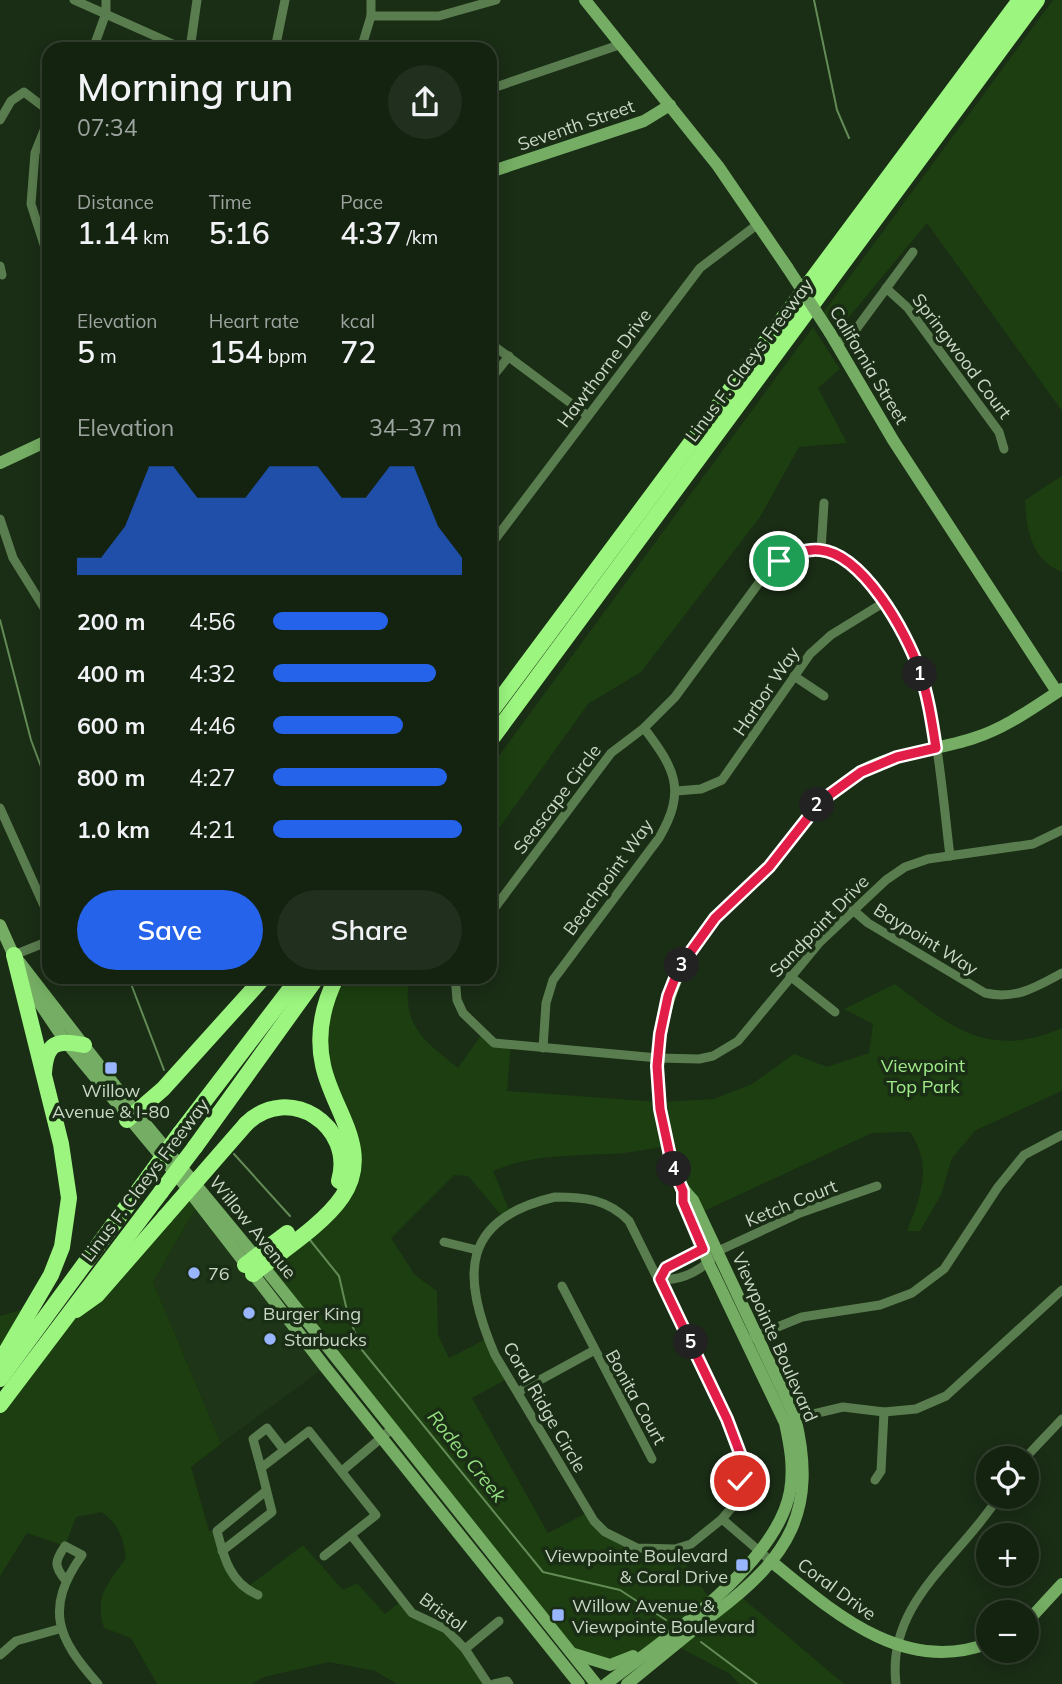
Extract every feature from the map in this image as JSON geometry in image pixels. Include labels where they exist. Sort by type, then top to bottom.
[{"type":"highway","name":"Linus F. Claeys Freeway","points":[[497,704],[1020,0]]},
{"type":"highway","name":"Linus F. Claeys Freeway","points":[[497,732],[1037,0]]},
{"type":"highway","points":[[0,1362],[51,1275],[68,1218],[68,1178],[14,955]]},
{"type":"highway","points":[[132,1116],[163,1089],[258,984]]},
{"type":"highway","name":"Linus F. Claeys Freeway","points":[[0,1379],[180,1133],[294,984]]},
{"type":"highway","name":"Linus F. Claeys Freeway","points":[[0,1405],[54,1330],[195,1147],[312,984]]},
{"type":"highway","points":[[254,1266],[336,1206],[350,1180],[354,1148],[351,1131],[327,1082],[320,1042],[324,1012],[334,984]]},
{"type":"highway","points":[[43,1079],[45,1057],[52,1046],[65,1041],[84,1045]]},
{"type":"highway","points":[[65,1317],[97,1295],[254,1116],[281,1107],[306,1111],[318,1117],[336,1137],[343,1164],[335,1191],[254,1266]]},
{"type":"street","points":[[74,0],[169,42]]},
{"type":"street","points":[[96,42],[106,13],[106,0]]},
{"type":"street","points":[[191,42],[197,0]]},
{"type":"street","points":[[276,42],[285,0]]},
{"type":"street","points":[[363,42],[371,16],[371,0]]},
{"type":"street","points":[[371,16],[439,16],[496,0]]},
{"type":"street","name":"California Street","points":[[584,0],[718,166],[758,224],[834,339],[893,440],[1059,691]]},
{"type":"street","points":[[497,87],[619,45]]},
{"type":"street","points":[[0,120],[11,101],[24,92],[42,106]]},
{"type":"street","name":"Seventh Street","points":[[497,170],[644,121],[670,105]]},
{"type":"street","points":[[42,136],[35,153],[31,204],[42,238]]},
{"type":"street","name":"Hawthorne Drive","points":[[497,537],[700,268],[758,224]]},
{"type":"street","points":[[834,339],[854,332],[913,252]]},
{"type":"street","name":"Springwood Court","points":[[886,288],[902,301],[917,319],[999,432],[1004,449]]},
{"type":"street","points":[[497,348],[588,416]]},
{"type":"street","points":[[497,371],[509,356]]},
{"type":"street","points":[[0,463],[42,443]]},
{"type":"street","points":[[824,503],[821,550],[855,565],[883,603],[919,668],[930,708],[950,856]]},
{"type":"street","points":[[0,519],[13,558],[42,605]]},
{"type":"street","name":"Seascape Circle","points":[[497,905],[611,753],[644,728],[675,697],[769,569],[790,555],[821,550]]},
{"type":"street","name":"Harbor Way","points":[[676,790],[712,786],[730,772],[794,676],[820,643],[883,603]]},
{"type":"street","points":[[794,676],[824,696]]},
{"type":"street","name":"Viewpointe Boulevard","points":[[752,1338],[709,1264],[683,1202],[683,1191],[672,1165],[662,1117],[658,1058],[668,996],[679,968],[715,918],[769,867],[808,814],[861,772],[897,757],[998,729],[1059,691]]},
{"type":"street","points":[[644,728],[669,760],[676,790]]},
{"type":"street","name":"Beachpoint Way","points":[[543,1048],[546,1003],[553,980],[659,838],[672,814],[676,790]]},
{"type":"street","points":[[0,808],[42,901]]},
{"type":"street","name":"Sandpoint Drive","points":[[658,1058],[699,1059],[726,1050],[738,1041],[790,976],[853,910],[905,867],[950,856],[1033,844],[1062,830]]},
{"type":"street","name":"Baypoint Way","points":[[853,910],[868,923],[985,993],[998,996],[1025,993],[1062,973]]},
{"type":"street","name":"Willow Avenue","points":[[0,925],[27,986],[65,1041],[132,1116],[254,1266],[393,1428],[596,1684]]},
{"type":"street","points":[[14,955],[42,944]]},
{"type":"street","name":"Willow Avenue","points":[[14,955],[84,1045],[132,1116]]},
{"type":"street","points":[[790,976],[835,1012]]},
{"type":"street","points":[[456,984],[457,1000],[463,1013],[482,1034],[494,1042],[658,1058]]},
{"type":"street","points":[[752,1338],[802,1317],[839,1309],[880,1305],[912,1293],[944,1269],[998,1187],[1024,1156],[1062,1135]]},
{"type":"street","name":"Ketch Court","points":[[718,1251],[800,1213],[877,1186]]},
{"type":"street","name":"Viewpointe Boulevard","points":[[627,1684],[740,1596],[772,1562],[794,1525],[804,1488],[804,1455],[790,1420],[752,1338],[718,1251],[693,1200],[683,1191]]},
{"type":"street","name":"Coral Ridge Circle","points":[[555,1197],[596,1199],[614,1206],[629,1221],[660,1279],[717,1395],[741,1456],[738,1500],[722,1520],[691,1544],[675,1549],[637,1548],[605,1532],[594,1521],[517,1392],[485,1331],[474,1273],[477,1250],[486,1233],[502,1216],[533,1202],[555,1197]]},
{"type":"street","points":[[444,1242],[477,1250]]},
{"type":"street","points":[[703,1249],[718,1251],[709,1264],[672,1281],[660,1279],[666,1268],[703,1249]]},
{"type":"street","name":"Willow Avenue","points":[[254,1266],[382,1437],[579,1684]]},
{"type":"street","points":[[562,1286],[593,1351]]},
{"type":"street","points":[[790,1420],[842,1407],[884,1412],[916,1409],[946,1396],[1062,1290]]},
{"type":"street","name":"Bonita Court","points":[[517,1392],[593,1351],[652,1459]]},
{"type":"street","points":[[875,1480],[881,1471],[884,1412]]},
{"type":"street","points":[[1036,1446],[1062,1419]]},
{"type":"street","name":"Viewpointe Boulevard","points":[[606,1684],[746,1570],[782,1518],[790,1493],[790,1420]]},
{"type":"street","points":[[222,1551],[272,1512],[253,1439],[267,1428],[284,1450]]},
{"type":"street","points":[[342,1471],[393,1428]]},
{"type":"street","points":[[261,1468],[309,1431],[376,1515],[324,1556]]},
{"type":"street","points":[[258,1595],[244,1589],[227,1567],[217,1531],[266,1491]]},
{"type":"street","points":[[896,1684],[898,1647],[914,1600],[988,1509]]},
{"type":"street","name":"Coral Drive","points":[[722,1520],[855,1626],[898,1647],[945,1652],[976,1646]]},
{"type":"street","name":"Bristol","points":[[351,1535],[412,1613],[446,1629],[465,1649],[488,1684]]},
{"type":"street","points":[[66,1581],[61,1594],[59,1629],[76,1660],[98,1684]]},
{"type":"street","points":[[1039,1609],[1062,1584]]},
{"type":"street","points":[[465,1649],[499,1621]]},
{"type":"street","points":[[0,1655],[16,1641],[59,1629]]},
{"type":"street","points":[[572,1653],[610,1665],[643,1655]]},
{"type":"street","points":[[494,1684],[507,1681],[509,1684]]},
{"type":"shaded area","points":[[198,1204],[325,1367],[221,1444],[153,1282]]},
{"type":"green space","points":[[1053,0],[1062,0],[1062,411],[927,223],[839,329],[823,313]]},
{"type":"green space","points":[[813,327],[840,369],[818,388],[847,443],[799,447],[760,517],[641,672],[588,704],[497,831],[497,758]]},
{"type":"green space","points":[[1062,476],[1062,572],[1052,567],[1037,552],[1029,533],[1025,500]]},
{"type":"green space","name":"Viewpoint Top Park","points":[[341,984],[409,984],[412,1020],[425,1040],[458,1068],[482,1034],[511,1045],[507,1091],[660,1102],[714,1099],[752,1084],[794,1054],[827,1067],[869,1053],[873,1024],[844,1009],[895,984],[934,1014],[972,1034],[1013,1041],[1062,1028],[1062,1091],[976,1130],[952,1158],[941,1195],[920,1231],[907,1231],[917,1206],[923,1169],[917,1145],[910,1132],[872,1133],[700,1213],[668,1146],[622,1153],[535,1159],[493,1171],[510,1212],[502,1216],[468,1176],[454,1175],[391,1238],[415,1275],[437,1291],[438,1335],[449,1358],[488,1338],[509,1378],[472,1398],[548,1533],[588,1512],[594,1521],[637,1548],[675,1549],[711,1600],[643,1655],[620,1663],[572,1653],[263,1266],[336,1206],[354,1164],[320,1043]]},
{"type":"green space","points":[[188,1190],[198,1204],[153,1282],[221,1444],[191,1467],[209,1531],[217,1531],[227,1567],[245,1589],[303,1545],[343,1590],[357,1583],[385,1614],[402,1600],[412,1613],[446,1629],[488,1684],[397,1684],[375,1671],[329,1662],[264,1677],[252,1684],[157,1684],[131,1638],[104,1628],[101,1607],[104,1590],[126,1558],[119,1532],[102,1512],[76,1517],[65,1546],[27,1533],[0,1576],[0,1405],[54,1330]]},
{"type":"green space","points":[[37,1305],[0,1379],[0,1316]]},
{"type":"green space","points":[[740,1596],[844,1684],[739,1684],[730,1674],[675,1645]]},
{"type":"waterway","points":[[814,0],[837,110],[849,138]]},
{"type":"waterway","name":"Rodeo Creek","points":[[0,620],[31,740],[42,769]]},
{"type":"waterway","name":"Rodeo Creek","points":[[131,984],[164,1070]]},
{"type":"waterway","name":"Rodeo Creek","points":[[234,1154],[290,1216]]},
{"type":"waterway","name":"Rodeo Creek","points":[[310,1240],[339,1276],[348,1315],[362,1350],[543,1572],[620,1590],[666,1620]]},
{"type":"waterway","name":"Rodeo Creek","points":[[701,1642],[757,1684]]},
{"type":"place","name":"Willow Avenue & I-80","points":[[111,1068]]},
{"type":"place","name":"76","points":[[194,1273]]},
{"type":"place","name":"Burger King","points":[[249,1313]]},
{"type":"place","name":"Starbucks","points":[[270,1339]]},
{"type":"place","name":"Viewpointe Boulevard & Coral Drive","points":[[742,1565]]},
{"type":"place","name":"Willow Avenue & Viewpointe Boulevard","points":[[558,1615]]},
{"type":"route","points":[[740,1481],[741,1456],[727,1419],[660,1279],[666,1268],[703,1249],[683,1202],[683,1191],[672,1165],[660,1109],[657,1066],[661,1026],[668,996],[679,968],[696,941],[715,918],[769,867],[808,814],[821,801],[861,772],[897,757],[936,748],[930,708],[919,668],[883,603],[855,565],[839,555],[821,550],[790,555],[779,561]]}]
